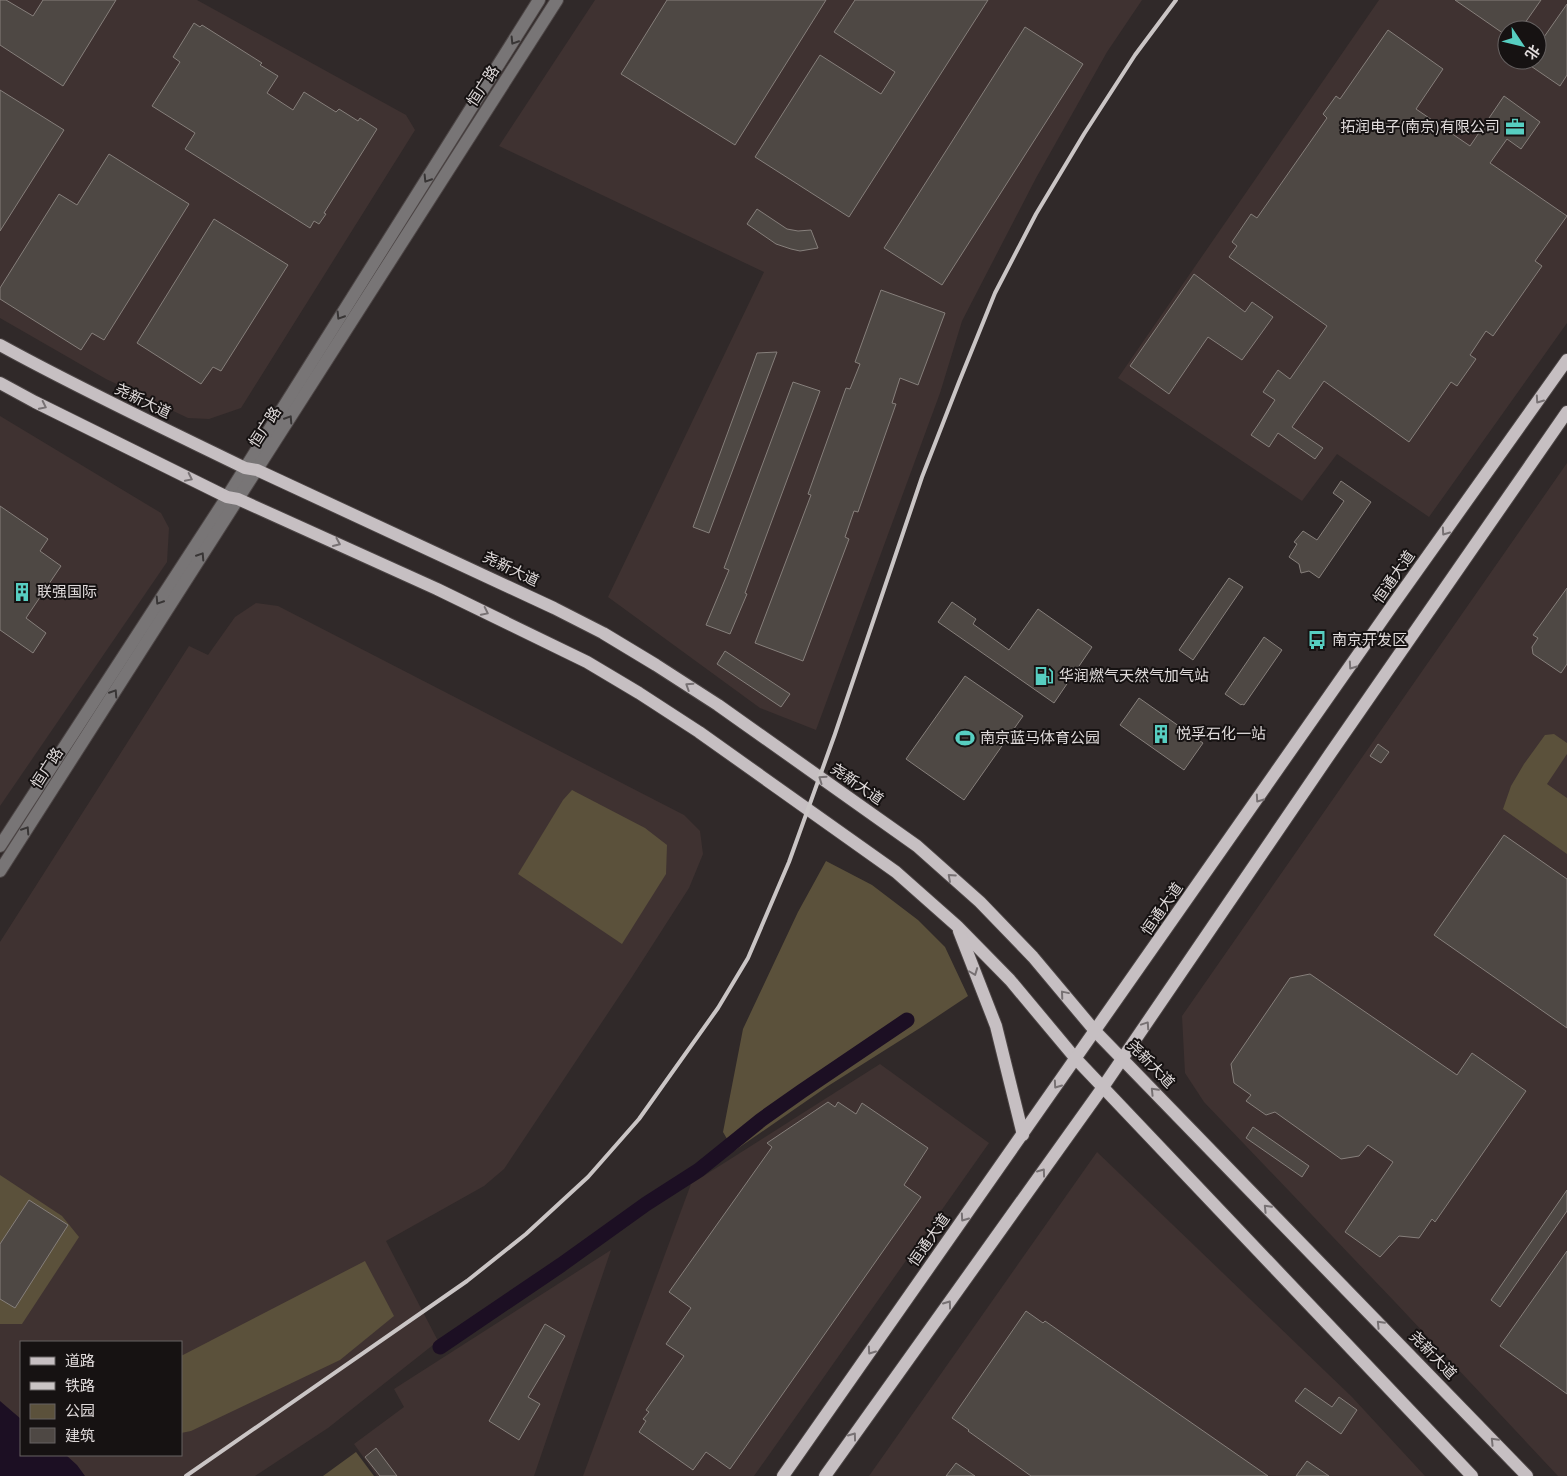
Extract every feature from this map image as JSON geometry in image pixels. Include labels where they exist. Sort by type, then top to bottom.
[{"type":"main road","name":"尧新大道","points":[[0,345],[50,373],[144,420],[554,608],[626,646],[718,705],[917,846],[980,902],[1033,957],[1096,1031],[1528,1476]]},
{"type":"main road","name":"恒通大道","points":[[783,1476],[1567,360]]},
{"type":"main road","points":[[0,383],[52,411],[232,498],[437,589],[586,662],[639,693],[699,732],[896,872],[957,926],[1010,980],[1076,1059],[1472,1476]]},
{"type":"main road","points":[[825,1476],[1123,1059],[1567,412]]},
{"type":"main road","points":[[957,926],[996,1026],[1023,1135]]},
{"type":"street","name":"恒广路","points":[[251,469],[540,0]]},
{"type":"street","name":"恒广路","points":[[0,846],[232,498],[557,0]]},
{"type":"street","name":"恒广路","points":[[0,871],[232,498]]},
{"type":"shaded area","points":[[0,0],[197,0],[406,115],[415,130],[241,408],[209,419],[188,418],[106,379],[0,318]]},
{"type":"shaded area","points":[[595,0],[1142,0],[1107,52],[1036,178],[962,321],[940,393],[816,730],[760,708],[608,597],[764,272],[499,146]]},
{"type":"shaded area","points":[[1379,0],[1567,0],[1567,323],[1429,517],[1337,454],[1302,501],[1118,378]]},
{"type":"shaded area","points":[[0,416],[161,513],[169,528],[167,562],[0,806]]},
{"type":"shaded area","points":[[1567,463],[1567,1476],[1558,1476],[1204,1102],[1185,1073],[1182,1016]]},
{"type":"shaded area","points":[[256,603],[278,606],[684,815],[700,831],[703,854],[689,888],[504,1169],[484,1186],[386,1241],[438,1341],[328,1428],[255,1476],[0,1476],[0,942],[189,646],[208,655],[235,617]]},
{"type":"shaded area","points":[[880,1064],[989,1143],[754,1476],[583,1476],[691,1184]]},
{"type":"shaded area","points":[[1097,1152],[1352,1397],[1425,1476],[869,1476]]},
{"type":"shaded area","points":[[611,1250],[534,1476],[377,1476],[354,1444],[404,1407],[394,1389]]},
{"type":"shaded area","points":[[0,1401],[20,1418],[20,1456],[67,1456],[85,1476],[0,1476]]},
{"type":"green space","points":[[1554,734],[1567,743],[1567,754],[1547,784],[1567,798],[1567,854],[1503,809],[1511,786],[1524,764],[1545,735]]},
{"type":"green space","points":[[572,790],[645,828],[667,845],[666,874],[622,944],[518,874],[563,800]]},
{"type":"green space","points":[[826,861],[872,885],[918,920],[945,947],[968,996],[828,1086],[734,1151],[723,1132],[743,1029],[798,912]]},
{"type":"green space","points":[[0,1175],[62,1216],[79,1237],[22,1324],[0,1324]]},
{"type":"green space","points":[[365,1261],[394,1316],[340,1360],[191,1431],[182,1433],[182,1355]]},
{"type":"green space","points":[[356,1452],[374,1476],[323,1476]]},
{"type":"building","points":[[0,0],[6,0],[33,16],[43,0],[116,0],[63,86],[0,45]]},
{"type":"building","points":[[667,0],[826,0],[735,145],[621,74]]},
{"type":"building","points":[[855,0],[988,0],[849,217],[755,157],[820,55],[881,94],[895,72],[834,32]]},
{"type":"building","points":[[1455,0],[1541,0],[1527,20],[1497,20],[1497,29]]},
{"type":"building","points":[[1567,4],[1567,75],[1560,86],[1537,70],[1547,70],[1547,33]]},
{"type":"building","points":[[194,23],[200,27],[202,25],[262,63],[260,65],[278,76],[267,93],[293,110],[304,92],[336,112],[339,109],[358,121],[360,118],[377,129],[319,224],[314,221],[310,228],[185,149],[195,133],[152,106],[180,62],[173,57]]},
{"type":"building","points":[[1025,27],[1083,64],[942,285],[884,248]]},
{"type":"building","points":[[1388,30],[1443,69],[1416,109],[1470,146],[1504,96],[1540,122],[1521,149],[1507,139],[1490,163],[1567,216],[1535,261],[1542,266],[1493,336],[1486,331],[1470,355],[1476,359],[1457,386],[1451,382],[1409,442],[1324,381],[1292,427],[1323,448],[1315,459],[1278,433],[1269,447],[1251,435],[1275,400],[1263,392],[1278,370],[1290,379],[1327,326],[1229,257],[1237,246],[1232,242],[1251,214],[1257,218],[1327,118],[1323,114],[1336,96],[1340,99]]},
{"type":"building","points":[[0,90],[64,130],[0,231]]},
{"type":"building","points":[[109,154],[189,204],[104,340],[92,333],[81,350],[0,299],[0,288],[59,194],[77,205]]},
{"type":"building","points":[[757,209],[787,229],[798,231],[811,230],[818,248],[800,251],[776,244],[747,224]]},
{"type":"building","points":[[214,219],[288,265],[221,371],[213,367],[201,384],[137,343]]},
{"type":"building","points":[[1194,274],[1245,312],[1252,302],[1273,317],[1242,360],[1208,337],[1169,394],[1130,366]]},
{"type":"building","points":[[881,290],[945,313],[918,385],[900,378],[892,403],[896,404],[858,512],[854,511],[845,537],[849,539],[803,661],[755,643],[811,495],[808,494],[846,388],[850,389],[860,364],[855,362]]},
{"type":"building","points":[[777,352],[709,533],[693,527],[757,353]]},
{"type":"building","points":[[793,382],[820,391],[745,593],[747,594],[730,634],[706,625],[729,570],[724,568]]},
{"type":"building","points":[[1341,481],[1371,502],[1319,578],[1309,571],[1301,573],[1299,564],[1289,557],[1297,544],[1294,542],[1303,531],[1317,540],[1344,501],[1333,493]]},
{"type":"building","name":"联强国际","points":[[0,506],[48,539],[40,551],[61,566],[26,618],[46,633],[33,653],[0,630]]},
{"type":"building","points":[[1229,578],[1243,587],[1193,660],[1179,650]]},
{"type":"building","points":[[1567,588],[1567,664],[1561,673],[1533,654],[1532,647],[1538,638],[1533,635]]},
{"type":"building","name":"华润燃气天然气加气站","points":[[952,602],[976,619],[973,624],[1009,650],[1038,609],[1092,647],[1054,703],[938,622]]},
{"type":"building","points":[[1264,637],[1282,650],[1244,705],[1241,705],[1225,694]]},
{"type":"building","points":[[725,651],[790,694],[781,707],[717,664]]},
{"type":"building","name":"南京蓝马体育公园","points":[[965,676],[1023,716],[964,800],[906,759]]},
{"type":"building","name":"悦孚石化一站","points":[[1139,698],[1203,743],[1184,770],[1120,725]]},
{"type":"building","points":[[1378,744],[1389,752],[1381,763],[1370,756]]},
{"type":"building","points":[[1504,835],[1567,879],[1567,1028],[1434,935]]},
{"type":"building","points":[[1310,974],[1457,1075],[1472,1053],[1526,1091],[1435,1222],[1432,1219],[1419,1238],[1399,1236],[1380,1257],[1345,1232],[1393,1162],[1368,1145],[1359,1156],[1341,1159],[1275,1112],[1266,1115],[1246,1101],[1251,1095],[1234,1083],[1231,1064],[1290,978]]},
{"type":"building","points":[[828,1102],[835,1107],[838,1102],[856,1114],[862,1103],[928,1148],[904,1185],[921,1197],[730,1469],[706,1452],[693,1470],[639,1432],[646,1421],[643,1419],[649,1412],[646,1410],[684,1356],[666,1344],[691,1308],[669,1292],[772,1147],[767,1143]]},
{"type":"building","points":[[1253,1127],[1309,1166],[1302,1177],[1246,1138]]},
{"type":"building","points":[[1567,1190],[1567,1211],[1500,1307],[1491,1300]]},
{"type":"building","points":[[29,1200],[68,1225],[15,1308],[0,1299],[0,1244]]},
{"type":"building","points":[[1567,1251],[1567,1394],[1500,1346]]},
{"type":"building","points":[[1026,1311],[1043,1323],[1045,1321],[1268,1476],[1031,1476],[952,1418]]},
{"type":"building","points":[[545,1324],[565,1336],[528,1397],[540,1404],[519,1440],[489,1421]]},
{"type":"building","points":[[1305,1388],[1332,1407],[1339,1397],[1357,1410],[1341,1434],[1295,1401]]},
{"type":"building","points":[[376,1448],[397,1476],[380,1476],[365,1457]]},
{"type":"building","points":[[1307,1461],[1329,1476],[1296,1476]]},
{"type":"building","points":[[956,1463],[975,1476],[946,1476]]},
{"type":"waterway","points":[[440,1347],[561,1265],[646,1204],[699,1170],[761,1120],[907,1020]]},
{"type":"railway","points":[[186,1476],[467,1281],[526,1234],[588,1177],[639,1119],[718,1008],[748,958],[789,862],[835,734],[922,477],[995,293],[1036,214],[1084,134],[1135,55],[1176,0]]},
{"type":"place","name":"拓润电子(南京)有限公司","points":[[1515,127]]},
{"type":"place","name":"联强国际","points":[[22,592]]},
{"type":"place","name":"南京开发区","points":[[1317,640]]},
{"type":"place","name":"华润燃气天然气加气站","points":[[1044,676]]},
{"type":"place","name":"悦孚石化一站","points":[[1161,734]]},
{"type":"place","name":"南京蓝马体育公园","points":[[965,738]]}]
